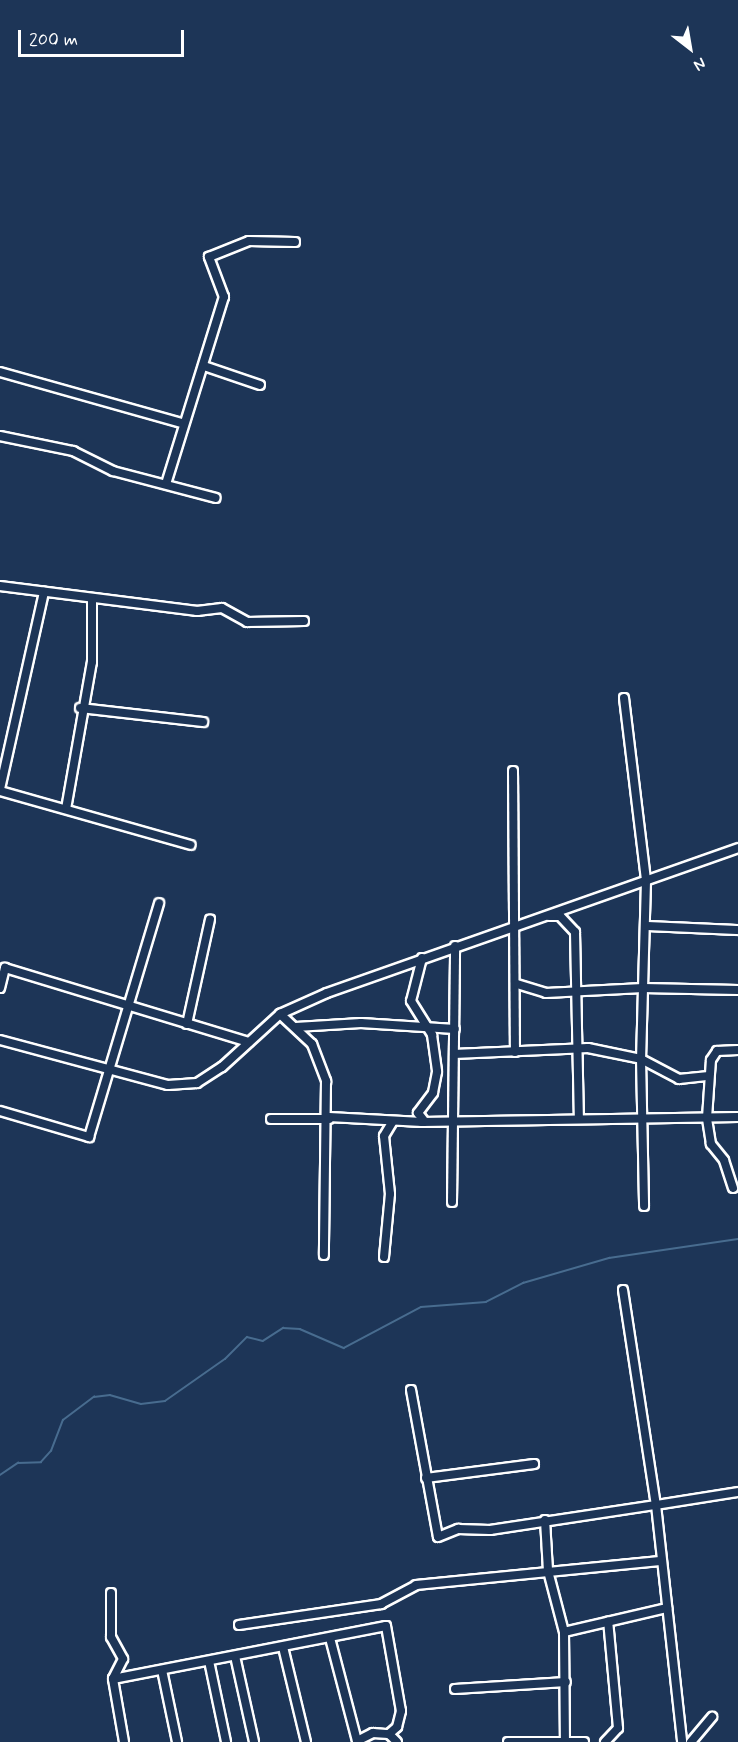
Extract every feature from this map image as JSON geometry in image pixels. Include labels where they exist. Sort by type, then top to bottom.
[{"type":"street","points":[[166,484],[180,447],[182,423],[204,366],[224,297],[209,257],[249,241],[295,242]]},
{"type":"street","points":[[204,366],[219,367],[260,385]]},
{"type":"street","points":[[0,372],[182,423]]},
{"type":"street","points":[[0,436],[73,451],[113,471],[216,498]]},
{"type":"street","points":[[0,586],[92,598],[139,600],[197,611],[222,608],[247,622],[304,621]]},
{"type":"street","points":[[44,592],[0,790],[191,845]]},
{"type":"street","points":[[66,809],[80,708],[92,662],[92,598]]},
{"type":"street","points":[[624,698],[646,881],[640,1059],[644,1206]]},
{"type":"street","points":[[80,708],[203,722]]},
{"type":"street","points":[[513,771],[514,926],[517,984],[515,1052]]},
{"type":"street","points":[[0,1040],[112,1072],[168,1085],[197,1083],[280,1014],[455,946],[738,848]]},
{"type":"street","points":[[0,1111],[89,1137],[112,1072],[159,903]]},
{"type":"street","points":[[543,916],[560,916],[575,932],[579,1119]]},
{"type":"street","points":[[187,1024],[210,919]]},
{"type":"street","points":[[646,926],[738,930]]},
{"type":"street","points":[[452,1203],[455,946]]},
{"type":"street","points":[[422,958],[411,1001],[427,1028],[437,1072],[433,1093],[418,1113],[425,1122]]},
{"type":"street","points":[[0,988],[5,968],[249,1042]]},
{"type":"street","points":[[517,984],[546,993],[643,988],[738,990]]},
{"type":"street","points":[[280,1014],[312,1044],[326,1081],[329,1118],[324,1255]]},
{"type":"street","points":[[296,1027],[361,1023],[455,1029]]},
{"type":"street","points":[[454,1053],[578,1050],[640,1059],[679,1079],[709,1076]]},
{"type":"street","points":[[733,1188],[724,1160],[711,1144],[707,1118],[709,1076],[717,1052],[738,1050]]},
{"type":"street","points":[[271,1119],[329,1118],[425,1122],[738,1117]]},
{"type":"street","points":[[384,1257],[390,1194],[384,1136],[393,1121]]},
{"type":"street","points":[[623,1290],[656,1505],[660,1561],[682,1742]]},
{"type":"street","points":[[411,1390],[438,1537],[458,1529],[490,1530],[738,1492]]},
{"type":"street","points":[[426,1478],[534,1464]]},
{"type":"street","points":[[545,1520],[548,1571],[564,1632],[565,1739]]},
{"type":"street","points":[[238,1625],[381,1604],[416,1585],[660,1561]]},
{"type":"street","points":[[111,1593],[111,1637],[123,1659],[113,1679],[124,1742]]},
{"type":"street","points":[[564,1632],[667,1608]]},
{"type":"street","points":[[605,1742],[618,1728],[608,1621]]},
{"type":"street","points":[[113,1679],[386,1626],[401,1711],[398,1727],[389,1734]]},
{"type":"street","points":[[330,1638],[357,1741],[373,1733],[389,1734],[397,1742]]},
{"type":"street","points":[[283,1647],[306,1742]]},
{"type":"street","points":[[236,1656],[255,1742]]},
{"type":"street","points":[[209,1661],[226,1742]]},
{"type":"street","points":[[162,1670],[177,1742]]},
{"type":"street","points":[[455,1689],[566,1682]]},
{"type":"street","points":[[691,1742],[712,1717]]},
{"type":"street","points":[[508,1742],[565,1739],[584,1742]]},
{"type":"waterway","points":[[0,1475],[18,1463],[41,1462],[51,1451],[63,1420],[94,1397],[110,1395],[141,1404],[165,1401],[225,1359],[247,1337],[263,1341],[283,1328],[300,1329],[344,1348],[421,1307],[486,1302],[523,1283],[609,1258],[738,1239]]}]
